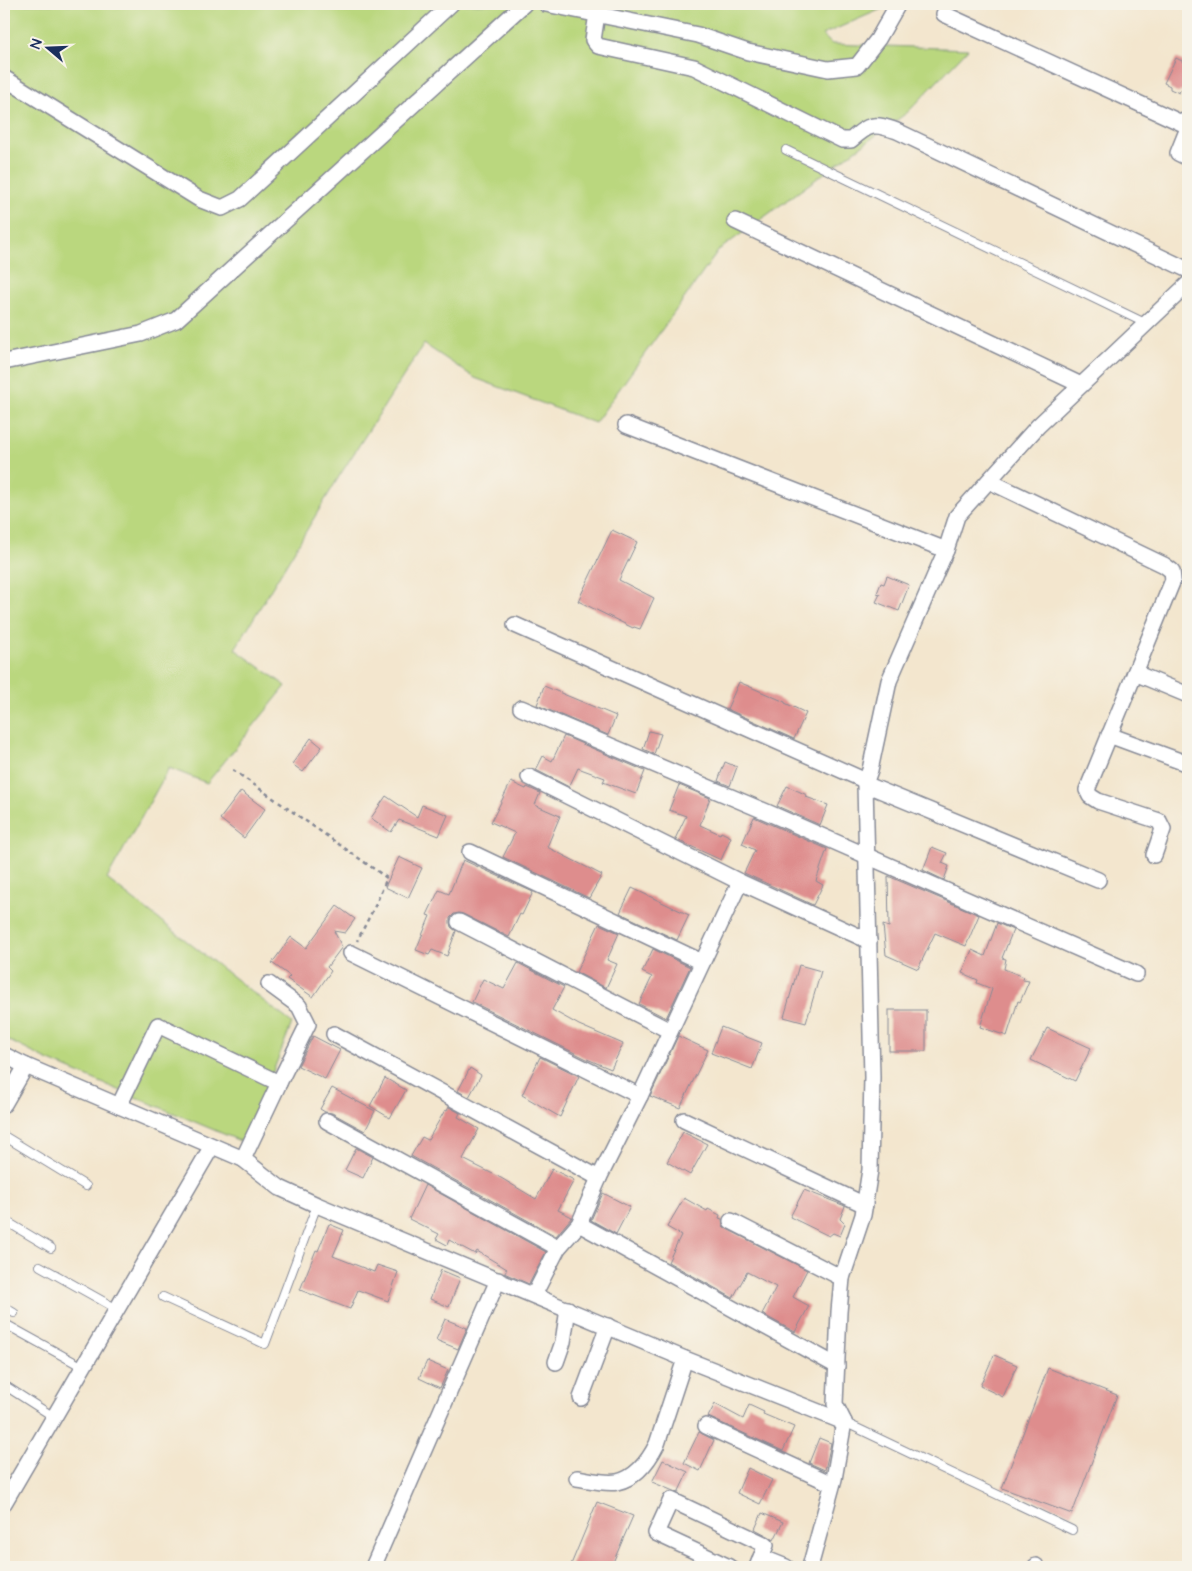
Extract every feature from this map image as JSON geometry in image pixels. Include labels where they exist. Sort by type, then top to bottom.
[{"type":"street","points":[[4,78],[199,199],[222,208],[240,199],[452,4]]},
{"type":"street","points":[[4,362],[141,334],[176,320],[524,4]]},
{"type":"street","points":[[546,4],[698,35],[748,52],[828,69],[857,66],[878,38],[898,4]]},
{"type":"street","points":[[597,14],[593,40],[598,46],[694,66],[842,140],[852,140],[870,126],[880,125],[897,131],[1188,270]]},
{"type":"street","points":[[944,14],[1188,127],[1178,153],[1188,158]]},
{"type":"street","points":[[735,221],[1081,385]]},
{"type":"street","points":[[810,1567],[832,1484],[844,1422],[835,1404],[842,1278],[865,1205],[870,1170],[872,1086],[866,783],[888,681],[946,550],[957,516],[1038,426],[1188,284]]},
{"type":"street","points":[[626,425],[946,550]]},
{"type":"street","points":[[989,481],[1164,565],[1172,571],[1173,580],[1087,790],[1090,796],[1098,801],[1159,822],[1163,829],[1154,855]]},
{"type":"street","points":[[515,625],[866,783],[1098,880]]},
{"type":"street","points":[[1135,673],[1188,694]]},
{"type":"street","points":[[521,708],[770,813],[1136,974]]},
{"type":"street","points":[[1109,735],[1188,764]]},
{"type":"street","points":[[529,777],[740,882],[869,941]]},
{"type":"street","points":[[470,852],[702,962]]},
{"type":"street","points":[[534,1295],[558,1248],[579,1224],[740,882]]},
{"type":"street","points":[[459,922],[670,1031]]},
{"type":"street","points":[[350,953],[640,1096]]},
{"type":"street","points":[[243,1159],[308,1024],[299,1006],[269,984]]},
{"type":"street","points":[[119,1106],[158,1025],[279,1083]]},
{"type":"street","points":[[334,1034],[599,1178]]},
{"type":"street","points":[[4,1055],[243,1159],[280,1188],[317,1205],[685,1359],[844,1422]]},
{"type":"street","points":[[4,1104],[26,1066]]},
{"type":"street","points":[[684,1120],[865,1205]]},
{"type":"street","points":[[327,1121],[558,1248]]},
{"type":"street","points":[[4,1503],[8,1484],[54,1417],[212,1146]]},
{"type":"street","points":[[731,1221],[842,1278]]},
{"type":"street","points":[[579,1224],[837,1366]]},
{"type":"street","points":[[373,1567],[498,1280]]},
{"type":"street","points":[[556,1362],[563,1342],[568,1309]]},
{"type":"street","points":[[581,1398],[608,1326]]},
{"type":"street","points":[[577,1478],[599,1482],[617,1482],[630,1476],[651,1457],[685,1359]]},
{"type":"street","points":[[706,1426],[832,1484]]},
{"type":"street","points":[[729,1567],[656,1533],[671,1500],[766,1545],[759,1562],[786,1567]]},
{"type":"lane","points":[[786,150],[1146,323]]},
{"type":"lane","points":[[4,1136],[86,1186]]},
{"type":"lane","points":[[163,1297],[265,1344],[317,1205]]},
{"type":"lane","points":[[4,1220],[51,1248]]},
{"type":"lane","points":[[40,1266],[117,1309]]},
{"type":"lane","points":[[4,1307],[14,1313]]},
{"type":"lane","points":[[7,1324],[83,1367]]},
{"type":"lane","points":[[4,1385],[54,1417]]},
{"type":"lane","points":[[844,1422],[1072,1530]]},
{"type":"path","points":[[233,770],[387,878],[376,904],[350,953]]},
{"type":"green space","points":[[4,4],[893,4],[822,35],[832,44],[968,49],[908,112],[719,250],[595,423],[475,378],[424,344],[340,475],[235,649],[286,686],[207,783],[169,768],[107,879],[292,1023],[245,1143],[45,1059],[4,1038]]},
{"type":"building","points":[[1176,58],[1188,64],[1188,94],[1180,90],[1179,93],[1170,89],[1170,86],[1164,83]]},
{"type":"building","points":[[612,530],[637,542],[619,580],[654,598],[640,629],[633,628],[578,601]]},
{"type":"building","points":[[887,576],[909,585],[899,611],[876,602],[880,594],[877,593],[881,583],[884,584]]},
{"type":"building","points":[[739,682],[806,713],[794,739],[727,709]]},
{"type":"building","points":[[544,686],[616,716],[608,735],[537,705]]},
{"type":"building","points":[[649,731],[661,734],[654,754],[643,749]]},
{"type":"building","points":[[564,736],[645,771],[636,794],[603,782],[605,778],[578,768],[569,787],[536,770],[543,756],[552,761]]},
{"type":"building","points":[[311,738],[322,747],[303,772],[292,764]]},
{"type":"building","points":[[725,762],[737,767],[730,786],[718,781]]},
{"type":"building","points":[[511,782],[540,793],[535,805],[560,816],[547,847],[602,875],[589,898],[503,857],[515,833],[491,822]]},
{"type":"building","points":[[679,785],[710,798],[700,825],[731,837],[721,860],[675,839],[686,816],[669,810]]},
{"type":"building","points":[[787,786],[807,795],[806,797],[828,805],[820,825],[777,806]]},
{"type":"building","points":[[241,791],[265,809],[244,838],[220,819]]},
{"type":"building","points":[[386,796],[417,817],[422,805],[448,815],[439,836],[399,820],[391,832],[371,818]]},
{"type":"building","points":[[754,817],[827,849],[816,881],[823,885],[813,905],[744,873],[755,850],[742,844]]},
{"type":"building","points":[[932,847],[947,853],[942,863],[949,866],[944,880],[923,870]]},
{"type":"building","points":[[399,857],[422,868],[408,898],[385,887]]},
{"type":"building","points":[[463,860],[533,892],[522,915],[520,914],[509,937],[463,914],[454,914],[450,918],[450,923],[451,927],[456,931],[447,956],[432,950],[429,955],[416,950],[430,916],[427,915],[439,890],[449,894]]},
{"type":"building","points":[[888,876],[979,915],[966,946],[935,933],[918,969],[886,955],[883,925],[889,927]]},
{"type":"building","points":[[632,888],[689,915],[677,940],[620,913]]},
{"type":"building","points":[[337,906],[355,919],[345,933],[334,931],[342,947],[327,967],[331,971],[313,997],[287,979],[290,976],[272,963],[291,937],[306,948]]},
{"type":"building","points":[[997,923],[1013,930],[1002,958],[1006,959],[1004,969],[1024,977],[1023,980],[1029,981],[1020,1002],[1018,1001],[1007,1036],[980,1027],[992,989],[977,983],[978,980],[962,973],[972,950],[985,956]]},
{"type":"building","points":[[599,924],[619,933],[607,960],[617,964],[606,988],[576,972]]},
{"type":"building","points":[[653,949],[690,967],[666,1018],[639,1004],[652,977],[642,972]]},
{"type":"building","points":[[518,963],[564,987],[552,1010],[579,1025],[623,1044],[611,1069],[472,1002],[483,979],[504,989]]},
{"type":"building","points":[[799,965],[821,971],[806,1023],[784,1017]]},
{"type":"building","points":[[889,1010],[926,1010],[926,1051],[889,1051]]},
{"type":"building","points":[[721,1027],[762,1043],[752,1069],[711,1053]]},
{"type":"building","points":[[1047,1028],[1091,1048],[1075,1081],[1031,1060]]},
{"type":"building","points":[[313,1036],[340,1050],[325,1079],[298,1066]]},
{"type":"building","points":[[678,1036],[708,1050],[680,1108],[650,1096]]},
{"type":"building","points":[[540,1057],[579,1076],[560,1117],[522,1095]]},
{"type":"building","points":[[470,1068],[481,1075],[469,1097],[458,1091]]},
{"type":"building","points":[[385,1078],[406,1090],[390,1118],[370,1106]]},
{"type":"building","points":[[332,1088],[375,1111],[365,1131],[332,1113],[320,1109]]},
{"type":"building","points":[[449,1107],[460,1113],[458,1117],[479,1129],[463,1159],[501,1178],[536,1199],[552,1169],[574,1180],[558,1210],[572,1217],[556,1236],[411,1156],[422,1137],[428,1140],[445,1110],[447,1111]]},
{"type":"building","points":[[683,1132],[707,1144],[690,1175],[667,1162]]},
{"type":"building","points":[[356,1148],[373,1157],[363,1178],[345,1170]]},
{"type":"building","points":[[425,1185],[546,1252],[529,1284],[504,1273],[507,1269],[477,1251],[475,1254],[449,1240],[447,1245],[436,1239],[439,1234],[409,1219]]},
{"type":"building","points":[[804,1190],[845,1206],[840,1219],[845,1224],[840,1236],[833,1233],[829,1236],[790,1217]]},
{"type":"building","points":[[603,1193],[630,1207],[616,1234],[591,1220]]},
{"type":"building","points":[[684,1198],[707,1211],[708,1209],[720,1215],[719,1218],[722,1219],[723,1226],[727,1229],[807,1270],[793,1297],[809,1306],[795,1332],[762,1314],[776,1287],[747,1272],[733,1298],[668,1262],[681,1235],[667,1227]]},
{"type":"building","points":[[329,1224],[344,1230],[333,1256],[374,1272],[377,1265],[398,1272],[388,1301],[358,1290],[350,1309],[300,1290]]},
{"type":"building","points":[[441,1270],[460,1278],[449,1307],[430,1299]]},
{"type":"building","points":[[445,1319],[467,1328],[458,1349],[436,1340]]},
{"type":"building","points":[[994,1355],[1017,1365],[1003,1397],[980,1386]]},
{"type":"building","points":[[427,1361],[448,1370],[440,1388],[419,1378]]},
{"type":"building","points":[[1048,1368],[1117,1395],[1072,1514],[1002,1488]]},
{"type":"building","points":[[715,1404],[743,1419],[749,1405],[764,1412],[763,1414],[794,1427],[783,1451],[708,1417]]},
{"type":"building","points":[[699,1432],[714,1440],[700,1471],[684,1463]]},
{"type":"building","points":[[819,1438],[831,1443],[825,1470],[809,1463]]},
{"type":"building","points":[[663,1460],[688,1472],[678,1493],[652,1482]]},
{"type":"building","points":[[748,1468],[772,1480],[760,1504],[737,1493]]},
{"type":"building","points":[[597,1502],[633,1516],[611,1567],[570,1567]]},
{"type":"building","points":[[762,1513],[783,1522],[774,1540],[755,1529]]}]
